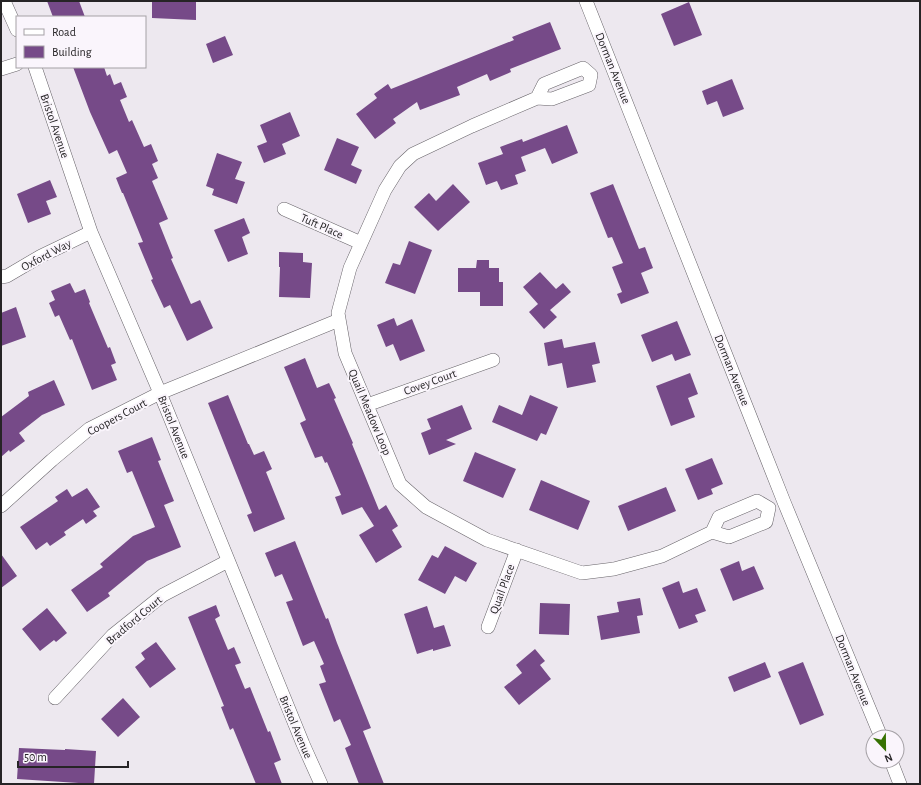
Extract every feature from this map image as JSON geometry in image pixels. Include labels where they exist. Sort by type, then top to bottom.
[{"type":"street","points":[[4,1],[16,28]]},
{"type":"street","name":"Dorman Avenue","points":[[586,1],[784,502],[878,729]]},
{"type":"street","points":[[1,68],[16,64]]},
{"type":"street","name":"Bristol Avenue","points":[[34,68],[91,232],[160,393],[303,744],[321,784]]},
{"type":"street","name":"Quail Meadow Loop","points":[[613,68],[591,75],[583,68],[544,84],[537,98],[472,126],[413,154],[400,166],[385,190],[350,268],[338,313],[345,353],[400,484],[426,507],[487,540],[582,573],[614,569],[662,556],[712,532]]},
{"type":"street","name":"Tuft Place","points":[[284,209],[361,244]]},
{"type":"street","name":"Oxford Way","points":[[1,277],[7,276],[41,256],[91,232]]},
{"type":"street","name":"Coopers Court","points":[[1,506],[89,429],[160,393],[339,320]]},
{"type":"street","name":"Covey Court","points":[[367,405],[493,360]]},
{"type":"street","points":[[757,501],[769,508],[766,522],[729,537],[712,532],[719,517],[757,501]]},
{"type":"street","points":[[769,508],[784,502]]},
{"type":"street","name":"Quail Place","points":[[488,627],[517,550]]},
{"type":"street","name":"Bradford Court","points":[[55,698],[114,635],[163,595],[228,561]]},
{"type":"street","points":[[894,769],[900,784]]},
{"type":"building","points":[[47,1],[79,1],[85,16],[53,16]]},
{"type":"building","points":[[152,1],[196,1],[196,20],[152,18]]},
{"type":"building","points":[[689,2],[702,35],[674,46],[661,14]]},
{"type":"building","points":[[550,22],[561,49],[510,69],[511,72],[490,81],[487,74],[457,87],[460,95],[420,110],[417,102],[393,119],[396,123],[375,139],[356,114],[377,98],[374,94],[388,84],[391,89],[514,40],[512,37]]},
{"type":"building","points":[[225,36],[233,55],[213,63],[206,44]]},
{"type":"building","points":[[73,68],[104,68],[107,76],[110,74],[114,85],[121,82],[127,97],[120,100],[129,122],[132,120],[144,147],[151,144],[158,161],[152,164],[158,178],[152,181],[168,219],[159,223],[173,258],[171,259],[191,304],[200,300],[213,328],[187,341],[170,305],[164,308],[151,280],[153,279],[138,243],[143,242],[116,178],[127,173],[117,150],[109,154],[90,112]]},
{"type":"building","points":[[732,79],[744,109],[723,117],[717,101],[707,105],[702,91]]},
{"type":"building","points":[[290,112],[300,136],[282,144],[286,154],[264,163],[257,146],[267,142],[260,125]]},
{"type":"building","points":[[567,125],[578,153],[552,164],[545,148],[521,157],[526,171],[515,175],[518,184],[501,190],[497,181],[486,185],[478,163],[503,154],[500,147],[522,139],[523,142]]},
{"type":"building","points":[[337,138],[359,147],[351,165],[362,170],[356,184],[324,170]]},
{"type":"building","points":[[217,153],[242,162],[235,179],[245,182],[237,204],[212,195],[214,189],[206,186]]},
{"type":"building","points":[[50,180],[57,197],[46,201],[51,214],[28,223],[17,194]]},
{"type":"building","points":[[453,184],[470,202],[438,231],[414,207],[429,193],[436,201]]},
{"type":"building","points":[[613,184],[639,249],[645,247],[653,268],[641,273],[649,293],[621,304],[617,294],[622,292],[612,267],[623,263],[612,237],[608,238],[590,193]]},
{"type":"building","points":[[244,218],[250,233],[242,237],[248,254],[228,262],[214,230]]},
{"type":"building","points":[[409,241],[432,250],[415,294],[385,283],[393,263],[400,265]]},
{"type":"building","points":[[279,252],[303,253],[303,262],[312,263],[310,298],[279,297]]},
{"type":"building","points":[[477,260],[489,260],[489,268],[499,268],[499,282],[503,282],[503,306],[480,306],[480,292],[458,292],[458,268],[476,268]]},
{"type":"building","points":[[540,272],[556,289],[563,283],[571,292],[550,310],[557,317],[544,329],[529,312],[538,304],[523,287]]},
{"type":"building","points":[[70,283],[75,293],[85,289],[90,302],[89,303],[116,363],[111,365],[117,380],[92,390],[72,339],[70,340],[59,315],[55,317],[49,303],[55,300],[51,291]]},
{"type":"building","points":[[16,307],[26,337],[1,346],[1,313]]},
{"type":"building","points":[[394,318],[397,326],[412,319],[425,351],[400,361],[393,344],[386,347],[377,325]]},
{"type":"building","points":[[677,321],[691,355],[675,361],[672,354],[652,362],[641,335]]},
{"type":"building","points":[[562,339],[564,348],[595,342],[600,363],[592,365],[596,382],[567,388],[562,363],[548,366],[544,343]]},
{"type":"building","points":[[305,358],[317,388],[329,383],[336,398],[334,399],[379,510],[386,505],[398,526],[392,530],[402,547],[376,563],[359,535],[374,526],[362,507],[342,515],[335,497],[341,495],[327,462],[325,463],[322,456],[315,458],[300,423],[306,420],[284,367]]},
{"type":"building","points":[[690,373],[698,394],[688,398],[695,417],[671,426],[656,386]]},
{"type":"building","points":[[54,380],[65,405],[42,415],[19,433],[25,441],[10,452],[9,450],[1,457],[1,417],[29,396],[28,392]]},
{"type":"building","points":[[228,395],[254,455],[264,451],[272,469],[266,472],[285,519],[254,532],[247,515],[252,513],[208,403]]},
{"type":"building","points":[[530,395],[558,407],[546,435],[541,433],[537,441],[492,422],[499,405],[522,415]]},
{"type":"building","points":[[462,405],[472,429],[446,440],[456,444],[429,455],[421,433],[431,429],[427,419]]},
{"type":"building","points":[[152,437],[161,460],[158,461],[174,501],[164,505],[181,547],[147,561],[108,593],[110,596],[87,612],[71,590],[103,567],[100,564],[133,536],[155,527],[132,471],[127,473],[118,451]]},
{"type":"building","points":[[475,452],[516,469],[503,498],[463,481]]},
{"type":"building","points":[[712,458],[723,484],[711,489],[713,494],[698,500],[685,469]]},
{"type":"building","points":[[541,480],[590,501],[578,530],[529,510]]},
{"type":"building","points":[[666,487],[676,511],[628,531],[618,506]]},
{"type":"building","points":[[87,488],[100,507],[93,511],[97,516],[86,524],[83,519],[64,532],[66,535],[50,546],[47,542],[36,550],[20,527],[58,501],[55,497],[67,489],[72,497]]},
{"type":"building","points":[[295,541],[326,619],[328,618],[371,728],[363,731],[384,784],[359,784],[345,748],[351,745],[340,719],[334,722],[319,684],[326,682],[320,666],[324,664],[314,641],[303,646],[286,602],[293,600],[282,574],[275,577],[265,553]]},
{"type":"building","points":[[445,546],[477,563],[466,582],[455,576],[445,594],[418,580],[432,555],[438,558]]},
{"type":"building","points":[[1,554],[17,576],[1,588]]},
{"type":"building","points":[[739,561],[742,571],[754,566],[764,589],[733,601],[720,569]]},
{"type":"building","points":[[679,581],[683,593],[697,588],[706,611],[695,615],[698,622],[679,629],[662,588]]},
{"type":"building","points":[[640,598],[643,615],[637,616],[640,633],[601,640],[597,616],[619,612],[617,602]]},
{"type":"building","points":[[540,603],[570,604],[569,635],[539,634]]},
{"type":"building","points":[[216,605],[220,616],[215,619],[228,650],[234,647],[241,663],[235,665],[245,689],[250,687],[268,732],[270,731],[281,760],[274,763],[282,784],[256,784],[233,728],[230,730],[221,707],[224,706],[188,617]]},
{"type":"building","points":[[427,606],[434,628],[444,625],[451,646],[433,651],[433,649],[417,654],[404,614]]},
{"type":"building","points":[[47,608],[67,633],[56,642],[54,640],[40,651],[22,629]]},
{"type":"building","points":[[156,642],[176,669],[150,688],[135,667],[145,659],[141,653]]},
{"type":"building","points":[[535,649],[545,661],[540,665],[551,679],[519,705],[504,687],[522,673],[516,665]]},
{"type":"building","points":[[765,662],[771,677],[734,692],[728,677]]},
{"type":"building","points":[[803,662],[824,715],[800,725],[778,672]]},
{"type":"building","points":[[123,698],[140,717],[118,737],[101,719]]},
{"type":"building","points":[[19,748],[96,751],[94,784],[17,779]]}]
